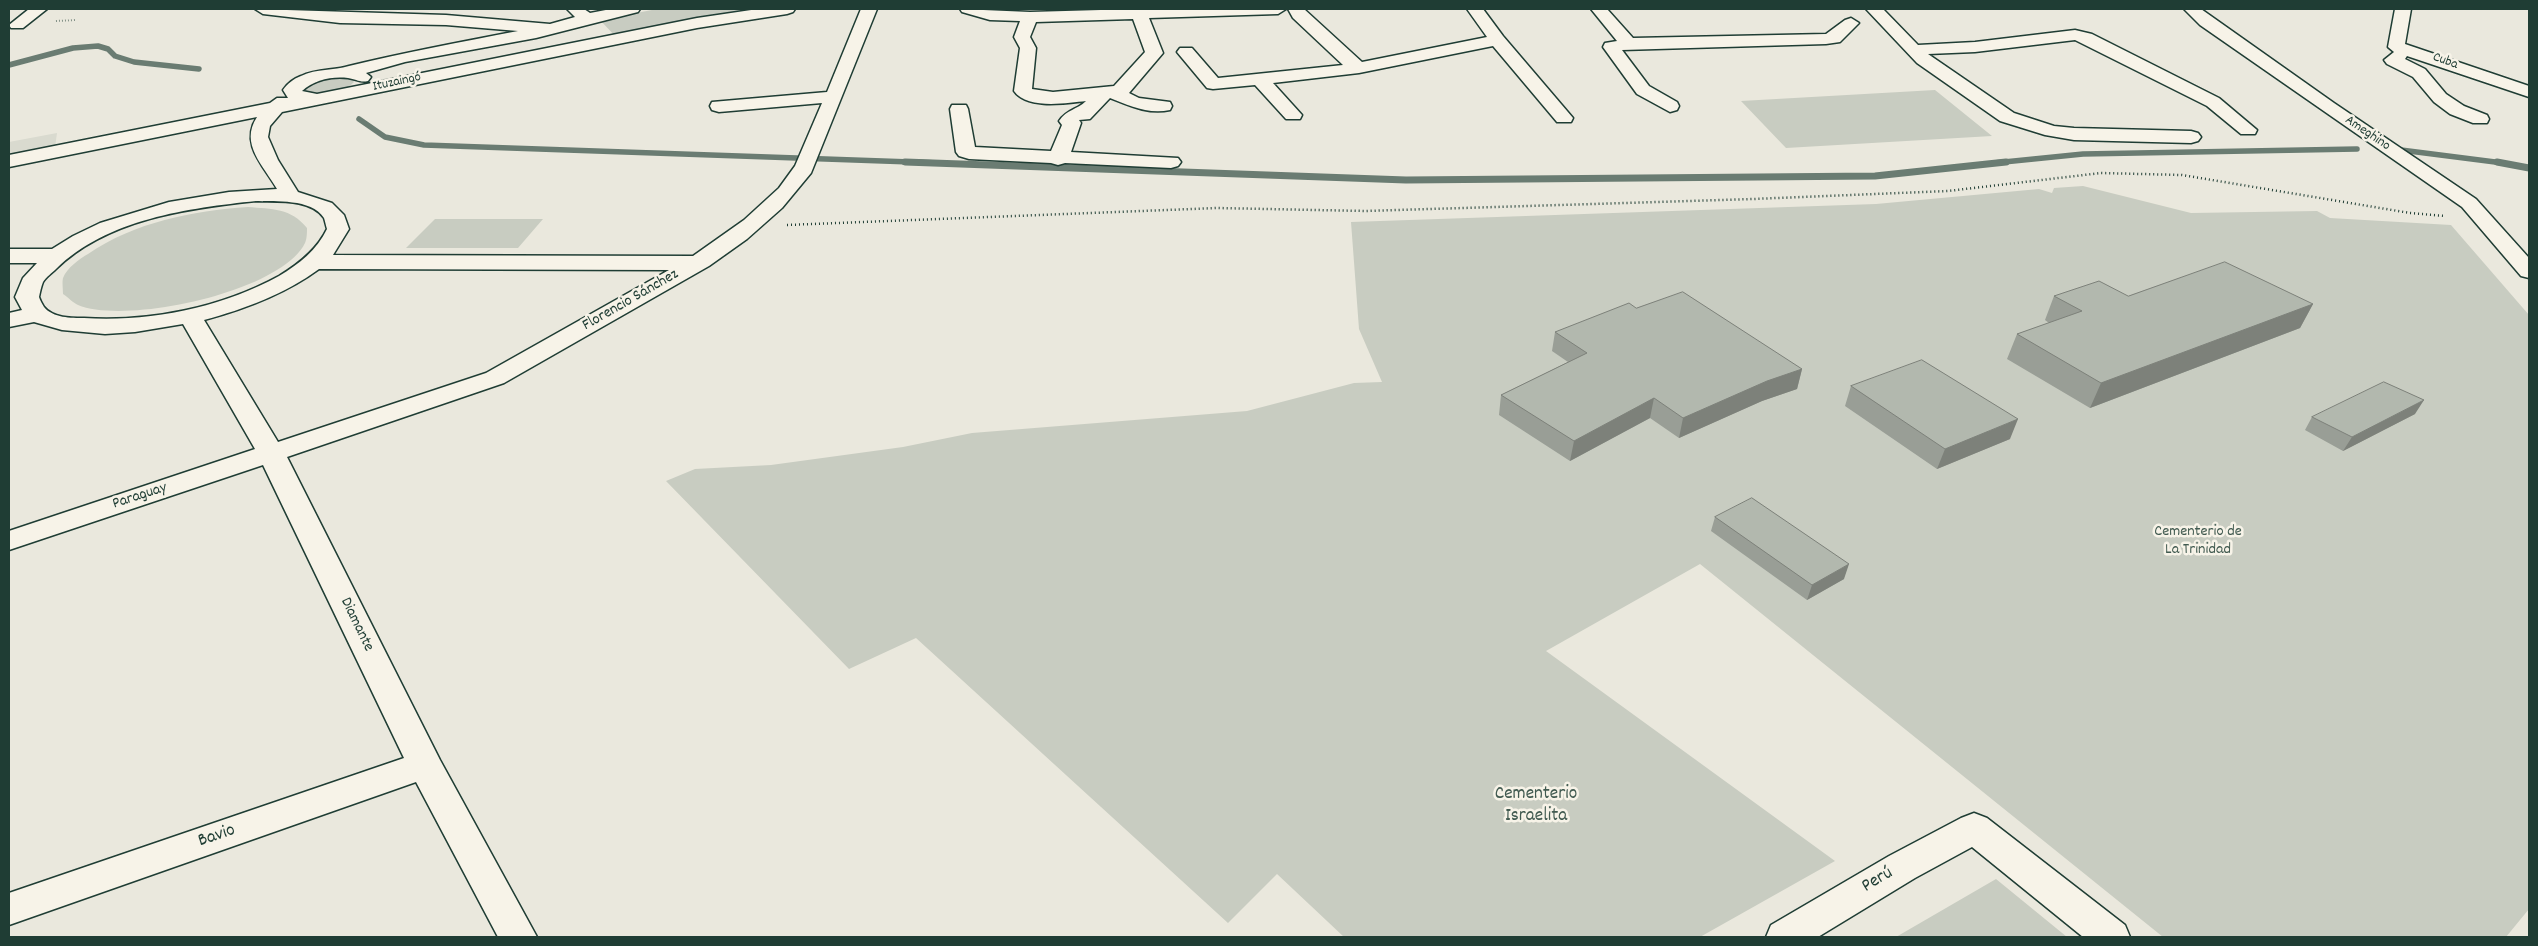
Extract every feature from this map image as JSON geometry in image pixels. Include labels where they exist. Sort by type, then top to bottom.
[{"type":"street","points":[[17,25],[39,9]]},
{"type":"street","points":[[264,9],[332,18],[446,20],[550,29]]},
{"type":"street","points":[[291,197],[263,155],[260,146],[260,135],[263,119],[273,108],[293,94],[294,88],[307,80],[345,73],[403,57],[515,38],[550,29],[581,14],[632,9]]},
{"type":"street","name":"Ituzaingó","points":[[9,161],[697,23],[787,9]]},
{"type":"street","name":"Florencio Sánchez","points":[[271,453],[495,378],[730,243],[779,200],[797,178],[814,143],[869,9]]},
{"type":"street","points":[[968,9],[995,15],[1030,17],[1278,9]]},
{"type":"street","points":[[1296,9],[1349,61],[1360,68]]},
{"type":"street","points":[[1475,9],[1497,40],[1564,118]]},
{"type":"street","points":[[1599,9],[1628,43]]},
{"type":"street","points":[[1874,9],[1913,50],[2007,117],[2038,127],[2074,134],[2191,137]]},
{"type":"street","name":"Ameghino","points":[[2192,9],[2206,22],[2476,211],[2529,271]]},
{"type":"street","points":[[2403,9],[2396,47],[2401,54],[2393,60],[2419,73],[2446,102],[2457,110],[2480,119]]},
{"type":"street","points":[[1058,159],[1072,123],[1068,121],[1075,114],[1083,115],[1151,58],[1155,50],[1139,14]]},
{"type":"street","points":[[1030,17],[1022,37],[1028,48],[1023,90],[1025,94],[1042,97],[1112,91],[1130,102],[1163,106]]},
{"type":"street","points":[[1670,106],[1643,90],[1611,47],[1628,43],[1826,39],[1834,38],[1851,23]]},
{"type":"street","points":[[1913,50],[1975,47],[2076,35],[2086,38],[2213,102],[2248,130]]},
{"type":"street","points":[[1186,52],[1213,84],[1360,68],[1497,40]]},
{"type":"street","name":"Cuba","points":[[2396,47],[2529,92]]},
{"type":"street","points":[[345,73],[358,75],[363,81],[375,84],[393,84]]},
{"type":"street","points":[[1259,79],[1293,115]]},
{"type":"street","points":[[293,94],[306,98],[329,96],[354,89],[363,81]]},
{"type":"street","points":[[719,106],[833,97]]},
{"type":"street","points":[[959,109],[966,152],[968,153],[1058,159],[1170,162]]},
{"type":"street","points":[[9,320],[37,314],[61,324],[97,327],[141,325],[190,316],[236,302],[278,285],[314,262],[330,246],[338,229],[333,214],[317,204],[291,197],[256,195],[215,199],[172,207],[89,237],[57,256],[34,277],[27,297],[37,314]]},
{"type":"street","points":[[9,256],[57,256]]},
{"type":"street","points":[[314,262],[698,263]]},
{"type":"street","name":"Diamante","points":[[190,316],[271,453],[425,764],[518,937]]},
{"type":"street","name":"Paraguay","points":[[9,541],[271,453]]},
{"type":"street","name":"Bavio","points":[[9,909],[425,764]]},
{"type":"street","name":"Perú","points":[[1809,932],[1902,867],[1974,828],[2111,937]]},
{"type":"path","points":[[754,223],[787,225],[1207,208],[1366,211],[1743,199],[1948,191],[2101,173],[2182,175],[2410,213],[2476,211]]},
{"type":"shaded area","points":[[57,133],[55,148],[9,157],[9,142]]},
{"type":"green space","points":[[657,9],[770,9],[616,37],[600,20]]},
{"type":"green space","points":[[330,77],[351,78],[354,82],[336,92],[314,93],[301,91],[304,86]]},
{"type":"green space","points":[[1935,90],[1992,136],[1786,148],[1741,101]]},
{"type":"green space","name":"Cementerio de La Trinidad","points":[[2083,186],[2191,213],[2317,211],[2330,218],[2451,225],[2529,315],[2529,909],[2506,937],[2163,937],[1700,564],[1546,651],[1835,861],[1700,937],[1344,937],[1277,874],[1228,923],[916,638],[849,669],[666,481],[695,469],[771,465],[903,447],[972,433],[1247,411],[1354,383],[1382,382],[1359,329],[1351,222],[1876,204],[2039,189],[2052,193],[2054,188]]},
{"type":"green space","points":[[248,207],[273,209],[288,213],[301,221],[307,228],[305,243],[290,261],[266,276],[201,300],[130,311],[101,310],[78,305],[63,294],[63,278],[70,267],[106,243],[125,234],[145,226],[185,215]]},
{"type":"green space","points":[[435,219],[543,219],[518,248],[406,248]]},
{"type":"green space","points":[[1996,879],[2067,937],[1896,937]]},
{"type":"building","points":[[2225,262],[2313,304],[2101,383],[2017,334],[2082,311],[2054,296],[2099,281],[2128,296]]},
{"type":"building","points":[[1683,292],[1802,369],[1767,381],[1683,418],[1654,398],[1574,441],[1501,395],[1587,353],[1555,332],[1629,303],[1636,308]]},
{"type":"building","points":[[1922,360],[2018,419],[1945,449],[1851,386]]},
{"type":"building","points":[[2384,382],[2424,400],[2352,437],[2312,417]]},
{"type":"building","points":[[1752,498],[1849,564],[1812,585],[1715,517]]},
{"type":"waterway","points":[[9,65],[73,48],[98,46],[108,49],[115,56],[134,62],[199,69]]},
{"type":"waterway","points":[[359,119],[385,137],[424,145],[940,163]]},
{"type":"waterway","points":[[1994,163],[2083,154],[2357,149]]},
{"type":"waterway","points":[[2401,150],[2501,163]]},
{"type":"waterway","points":[[905,162],[1406,180],[1875,176],[2006,162]]},
{"type":"waterway","points":[[2501,163],[2529,168]]},
{"type":"park label","name":"Cementerio Israelita","points":[[1536,806]]}]
